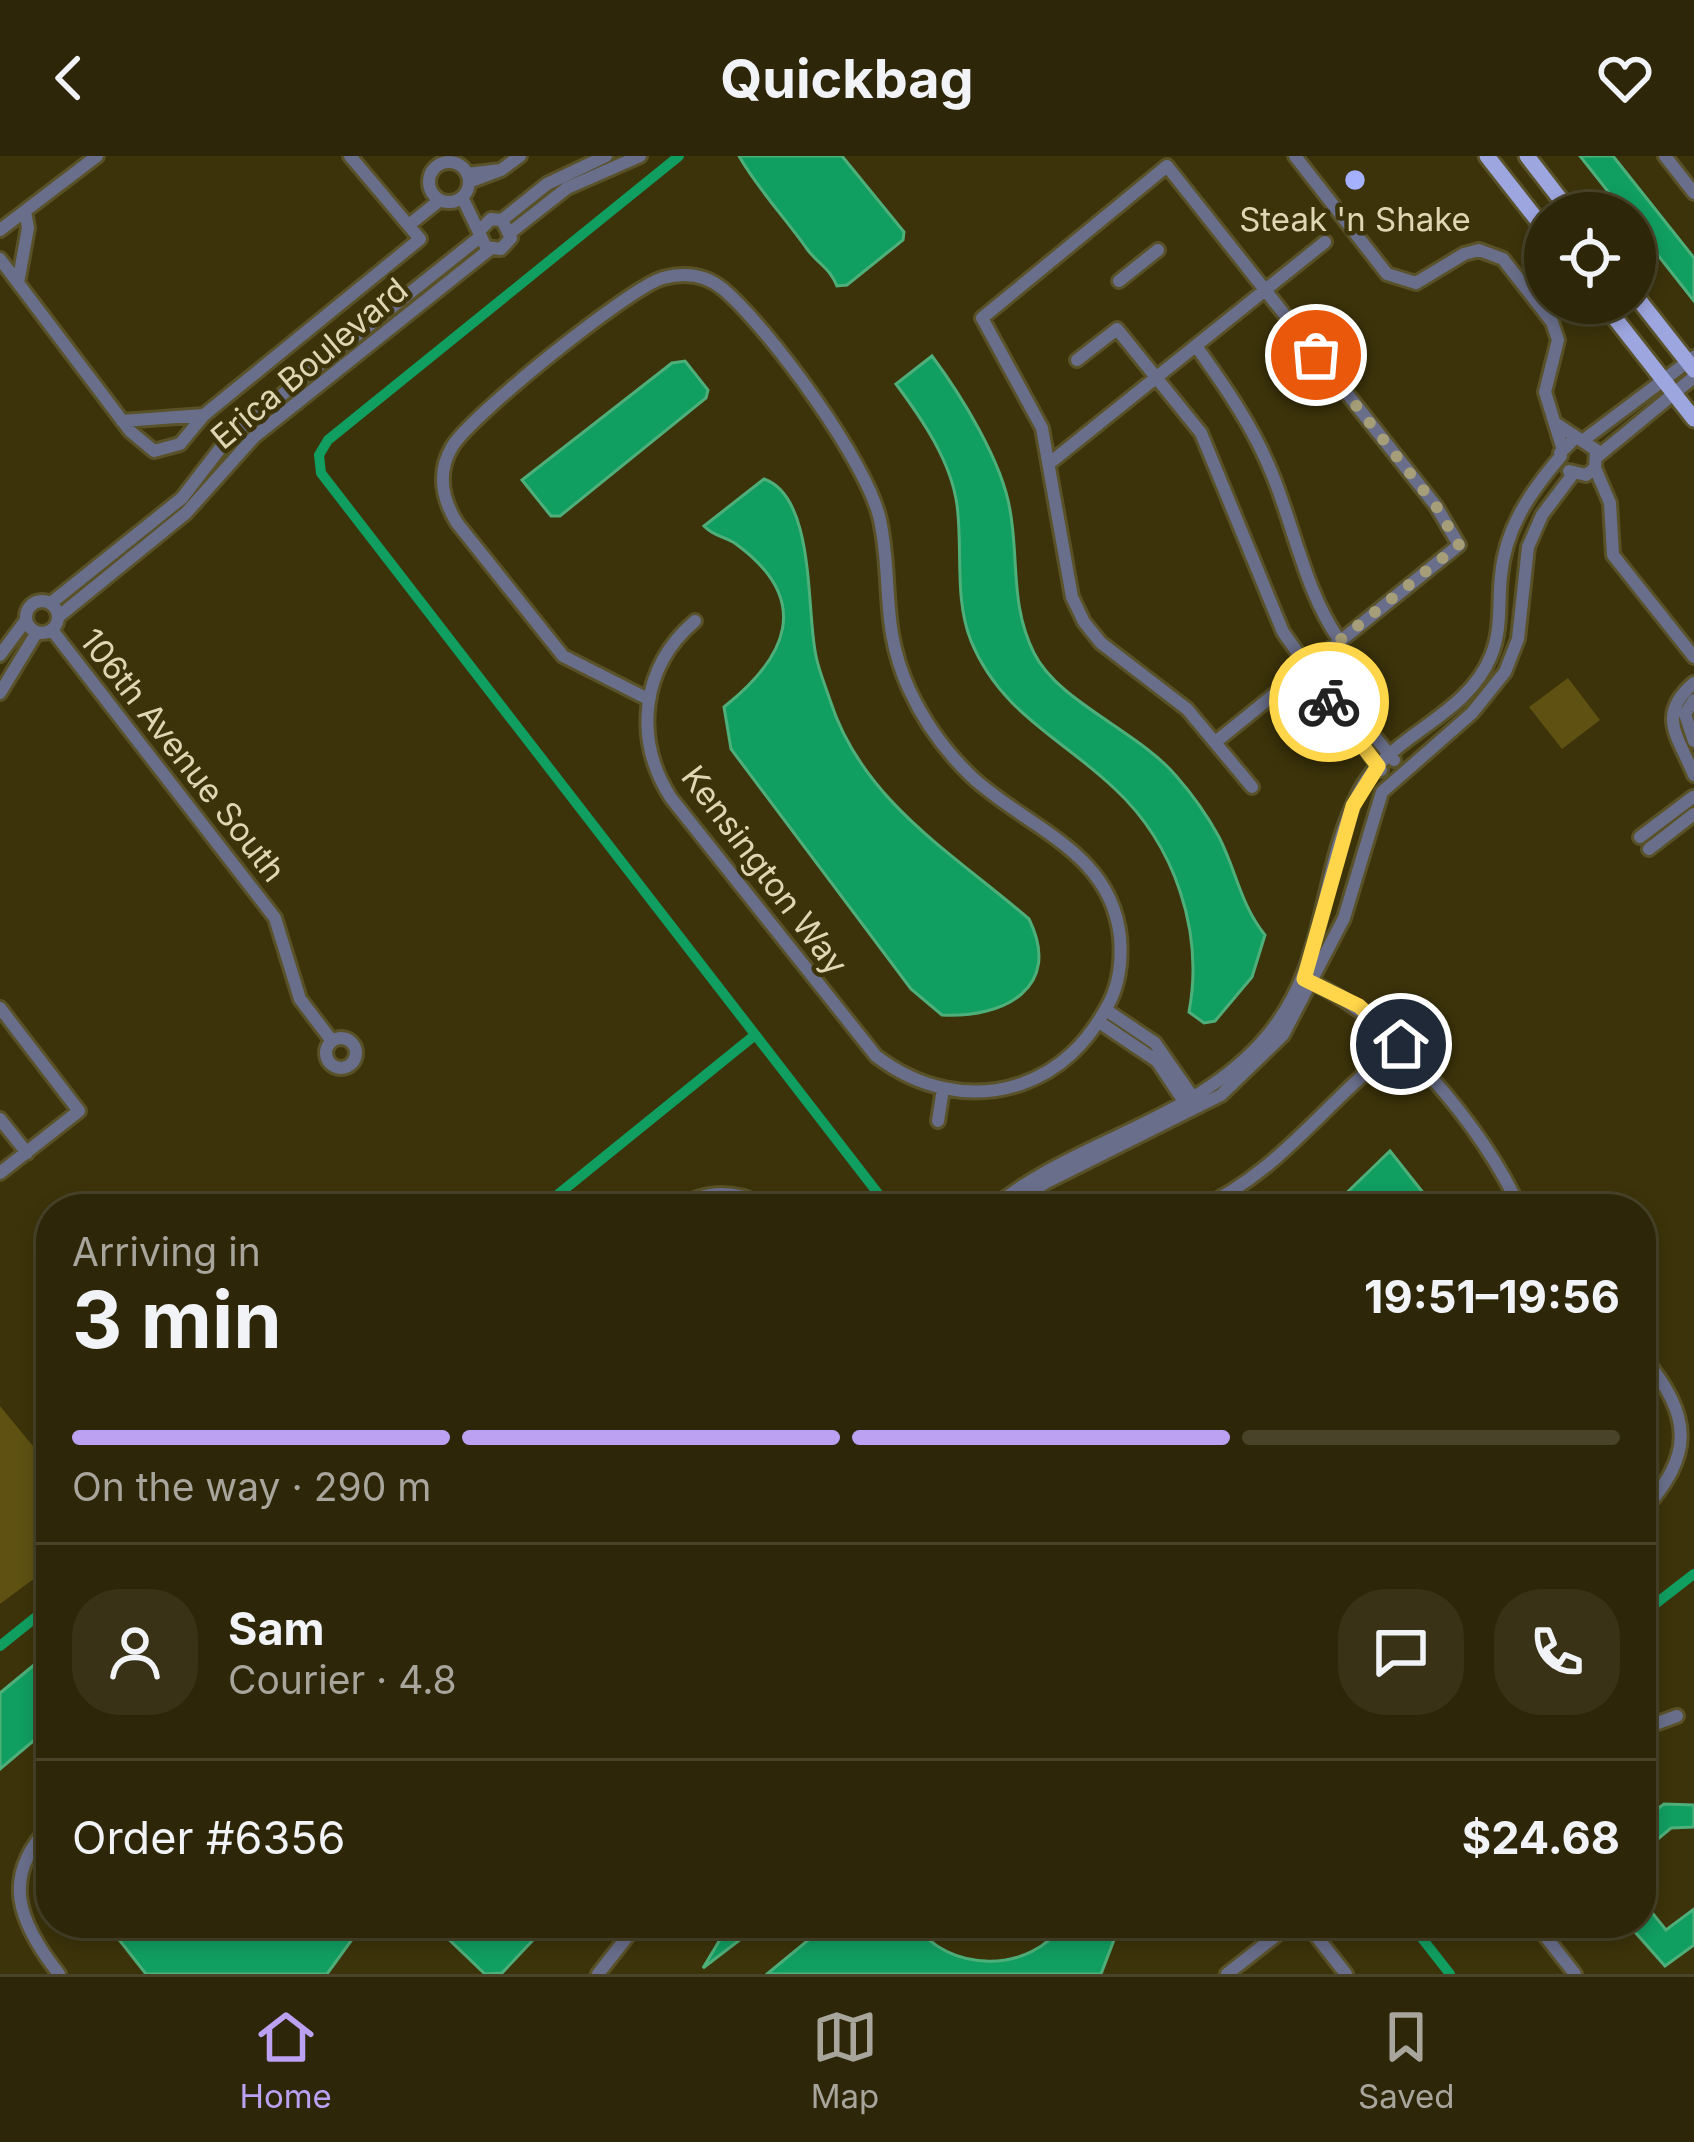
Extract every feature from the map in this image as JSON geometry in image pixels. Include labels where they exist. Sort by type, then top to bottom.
[{"type":"main road","points":[[1487,156],[1524,203]]},
{"type":"main road","points":[[1527,156],[1555,192]]},
{"type":"main road","points":[[1656,321],[1692,366]]},
{"type":"main road","points":[[1619,324],[1694,419]]},
{"type":"street","points":[[0,230],[97,156]]},
{"type":"street","points":[[0,259],[122,421],[154,451],[180,444],[204,415],[420,238],[350,156]]},
{"type":"street","name":"Erica Boulevard","points":[[55,610],[182,498],[230,437],[488,226],[548,184],[606,156]]},
{"type":"street","points":[[464,198],[488,226],[511,232],[567,188],[640,156]]},
{"type":"street","points":[[1295,156],[1388,274],[1401,283],[1428,280],[1463,254],[1479,250],[1503,260],[1552,322],[1558,350],[1545,392],[1561,451],[1588,468],[1607,490],[1613,555],[1694,657]]},
{"type":"street","points":[[1665,156],[1694,193]]},
{"type":"street","points":[[440,200],[429,185],[436,167],[454,162],[468,178]]},
{"type":"street","points":[[468,178],[508,162]]},
{"type":"street","points":[[1218,740],[1459,545],[1436,506],[1167,166],[982,318],[1042,428],[1072,597],[1084,622],[1101,643],[1153,680],[1218,740],[1252,787]]},
{"type":"street","points":[[464,198],[468,178]]},
{"type":"street","points":[[409,225],[440,200],[464,198]]},
{"type":"street","points":[[18,283],[28,228],[25,212]]},
{"type":"street","points":[[488,226],[490,249]]},
{"type":"street","name":"Erica Boulevard","points":[[55,610],[185,513],[254,437],[490,249],[505,247],[511,232]]},
{"type":"street","points":[[1051,462],[1325,242]]},
{"type":"street","points":[[1119,280],[1158,250]]},
{"type":"street","points":[[695,621],[667,653],[648,699],[563,656],[457,523],[435,470],[467,426],[621,303],[690,267],[721,288],[759,330],[813,401],[871,492],[881,526],[891,640],[909,690],[936,736],[971,776],[1068,846],[1101,881],[1115,913],[1121,948],[1117,983],[1102,1016],[1144,1048],[1192,1106]]},
{"type":"street","points":[[1078,360],[1118,329],[1201,433],[1236,511],[1264,592],[1306,667],[1390,781]]},
{"type":"street","points":[[1196,346],[1237,402],[1273,473],[1321,614],[1340,641]]},
{"type":"street","points":[[1309,981],[1353,806],[1378,766],[1462,699],[1489,662],[1497,640],[1504,554],[1523,506],[1561,451],[1662,379],[1692,366]]},
{"type":"street","points":[[1030,1194],[1192,1106],[1260,1043],[1309,981],[1344,918],[1370,818],[1390,781],[1472,713],[1505,672],[1518,639],[1528,548],[1551,500],[1674,394],[1692,366]]},
{"type":"street","points":[[122,421],[204,415]]},
{"type":"street","points":[[1554,422],[1581,438],[1588,468]]},
{"type":"street","points":[[0,655],[35,602],[55,610],[0,693]]},
{"type":"street","name":"106th Avenue South","points":[[26,620],[44,631],[275,918],[300,999],[332,1041]]},
{"type":"street","points":[[1306,667],[1320,670],[1402,770]]},
{"type":"street","points":[[1694,683],[1675,699],[1672,710],[1672,724],[1694,778],[1693,798],[1644,843],[1694,814]]},
{"type":"street","name":"Kensington Way","points":[[648,699],[649,751],[671,797],[876,1056],[908,1077],[943,1089],[1000,1089],[1035,1078],[1067,1058],[1102,1016]]},
{"type":"street","points":[[1694,700],[1685,714],[1694,741]]},
{"type":"street","points":[[1309,981],[1359,1006],[1401,1044],[1496,1162],[1512,1194]]},
{"type":"street","points":[[0,1008],[79,1111],[0,1174]]},
{"type":"street","points":[[0,1037],[14,1026]]},
{"type":"street","points":[[1221,1194],[1288,1151],[1366,1071],[1401,1044]]},
{"type":"street","points":[[938,1121],[943,1089]]},
{"type":"street","points":[[1014,1194],[1062,1161],[1192,1106]]},
{"type":"street","points":[[0,1119],[27,1153]]},
{"type":"street","points":[[1656,1374],[1684,1412],[1692,1450],[1674,1485],[1656,1501]]},
{"type":"street","points":[[1656,1724],[1677,1716]]},
{"type":"street","points":[[36,1841],[25,1853],[14,1894],[21,1924],[58,1974]]},
{"type":"street","points":[[598,1974],[626,1938]]},
{"type":"street","points":[[1227,1974],[1273,1938]]},
{"type":"street","points":[[1318,1938],[1346,1974]]},
{"type":"street","points":[[1547,1938],[1575,1974]]},
{"type":"shaded area","points":[[739,156],[842,156],[904,232],[903,240],[847,285],[837,286]]},
{"type":"shaded area","points":[[1580,156],[1613,156],[1642,192],[1608,192]]},
{"type":"shaded area","points":[[1656,210],[1694,258],[1694,301],[1656,253]]},
{"type":"shaded area","points":[[932,356],[979,429],[1006,491],[1018,600],[1034,653],[1061,687],[1161,760],[1183,784],[1219,837],[1250,912],[1265,935],[1252,977],[1215,1021],[1204,1023],[1189,1012],[1193,982],[1188,921],[1169,863],[1154,836],[1115,789],[999,688],[971,641],[962,608],[954,489],[934,441],[896,384]]},
{"type":"shaded area","points":[[685,361],[708,390],[706,398],[560,516],[551,516],[522,480],[672,363]]},
{"type":"shaded area","points":[[764,479],[781,490],[801,531],[816,656],[845,736],[864,768],[913,823],[1029,919],[1038,943],[1038,964],[1022,994],[1006,1004],[965,1015],[942,1015],[911,989],[731,749],[724,707],[746,688],[776,649],[783,608],[776,587],[760,565],[704,526]]},
{"type":"shaded area","points":[[1568,678],[1600,720],[1562,749],[1529,707]]},
{"type":"shaded area","points":[[1390,1151],[1424,1194],[1346,1194]]},
{"type":"shaded area","points":[[0,1406],[36,1450],[36,1577],[0,1604]]},
{"type":"shaded area","points":[[36,1663],[36,1739],[0,1769],[0,1693]]},
{"type":"shaded area","points":[[1664,1804],[1694,1805],[1694,1827],[1671,1828],[1656,1840],[1656,1810]]},
{"type":"shaded area","points":[[1694,1909],[1694,1945],[1665,1966],[1640,1938],[1656,1938],[1656,1918],[1666,1930]]},
{"type":"shaded area","points":[[118,1938],[353,1938],[327,1974],[146,1974]]},
{"type":"shaded area","points":[[447,1938],[535,1938],[502,1973],[485,1974]]},
{"type":"shaded area","points":[[721,1938],[742,1938],[703,1968]]},
{"type":"shaded area","points":[[811,1938],[927,1938],[947,1952],[989,1961],[1032,1952],[1051,1938],[1116,1938],[1101,1974],[767,1974]]},
{"type":"waterway","points":[[679,156],[328,440],[319,455],[321,473],[878,1194]]},
{"type":"waterway","points":[[559,1194],[755,1035]]},
{"type":"waterway","points":[[1656,1603],[1694,1574]]},
{"type":"waterway","points":[[0,1646],[36,1617]]},
{"type":"waterway","points":[[1422,1938],[1450,1974]]},
{"type":"way so far","points":[[1316,355],[1436,506],[1459,545],[1306,667],[1329,702]]},
{"type":"place","name":"Steak 'n Shake","points":[[1355,180]]},
{"type":"route","points":[[1329,702],[1378,766],[1353,806],[1304,979],[1359,1006],[1401,1044]]}]
